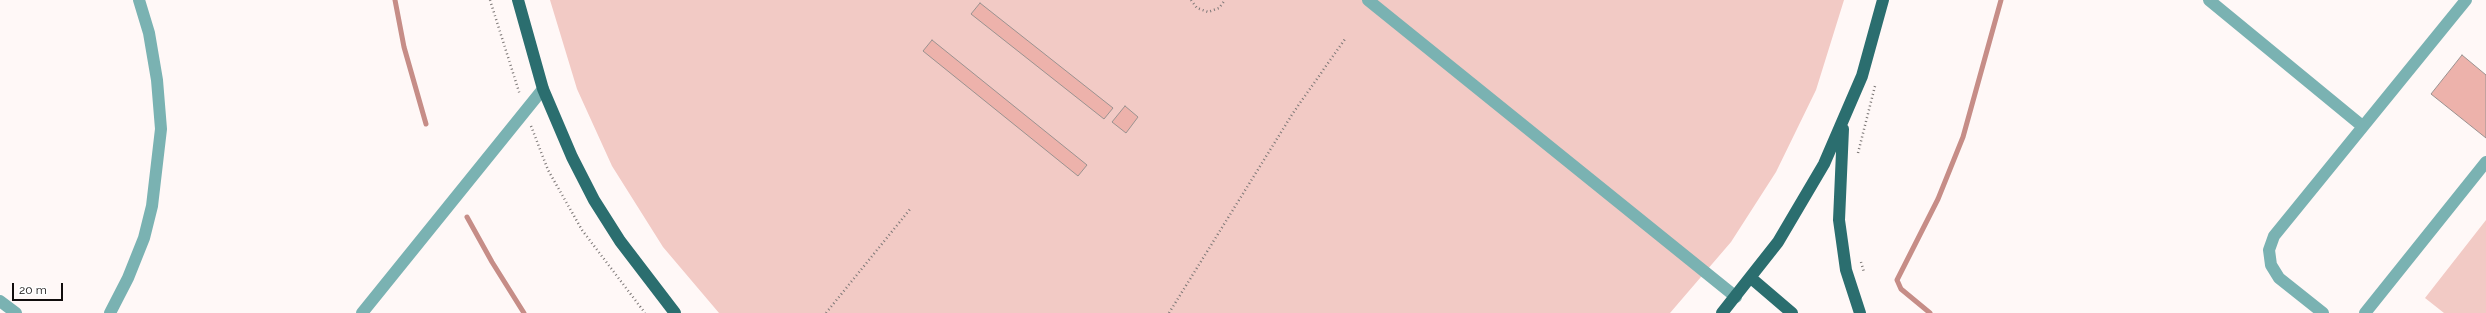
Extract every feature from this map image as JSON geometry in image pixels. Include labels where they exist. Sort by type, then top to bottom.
[{"type":"main road","points":[[518,0],[544,88],[561,134],[594,200],[627,252],[675,313]]},
{"type":"main road","points":[[1725,312],[1751,278],[1802,204],[1843,123],[1870,52],[1883,0]]},
{"type":"main road","points":[[1843,123],[1839,220],[1846,270],[1860,313]]},
{"type":"main road","points":[[1751,278],[1792,313]]},
{"type":"street","points":[[110,313],[128,278],[144,238],[152,206],[161,129],[157,80],[149,33],[139,0]]},
{"type":"street","points":[[1368,0],[1736,297]]},
{"type":"street","points":[[2209,0],[2362,125]]},
{"type":"street","points":[[2323,313],[2279,278],[2270,265],[2269,250],[2274,236],[2362,125],[2466,0]]},
{"type":"street","points":[[362,313],[544,88]]},
{"type":"street","points":[[2365,313],[2486,162]]},
{"type":"street","points":[[0,301],[16,313]]},
{"type":"path","points":[[490,0],[525,111],[548,170],[582,230],[645,313]]},
{"type":"path","points":[[1191,0],[1197,8],[1208,12],[1219,8],[1225,0]]},
{"type":"path","points":[[1169,313],[1293,113],[1345,39]]},
{"type":"path","points":[[1856,160],[1877,79]]},
{"type":"path","points":[[826,313],[911,208]]},
{"type":"path","points":[[1860,255],[1865,277]]},
{"type":"shaded area","points":[[550,0],[1844,0],[1816,90],[1776,172],[1731,242],[1670,313],[719,313],[663,247],[612,166],[577,89]]},
{"type":"shaded area","points":[[2486,220],[2486,313],[2444,313],[2425,298]]},
{"type":"building","points":[[980,3],[1113,108],[1104,119],[971,14]]},
{"type":"building","points":[[932,40],[1087,165],[1078,176],[923,51]]},
{"type":"building","points":[[2462,55],[2486,75],[2486,138],[2431,94]]},
{"type":"building","points":[[1125,106],[1138,117],[1126,133],[1112,122]]},
{"type":"waterway","points":[[395,0],[404,47],[426,124]]},
{"type":"waterway","points":[[1930,313],[1901,289],[1897,280],[1938,199],[1963,137],[2001,0]]},
{"type":"waterway","points":[[467,217],[492,262],[524,313]]}]
